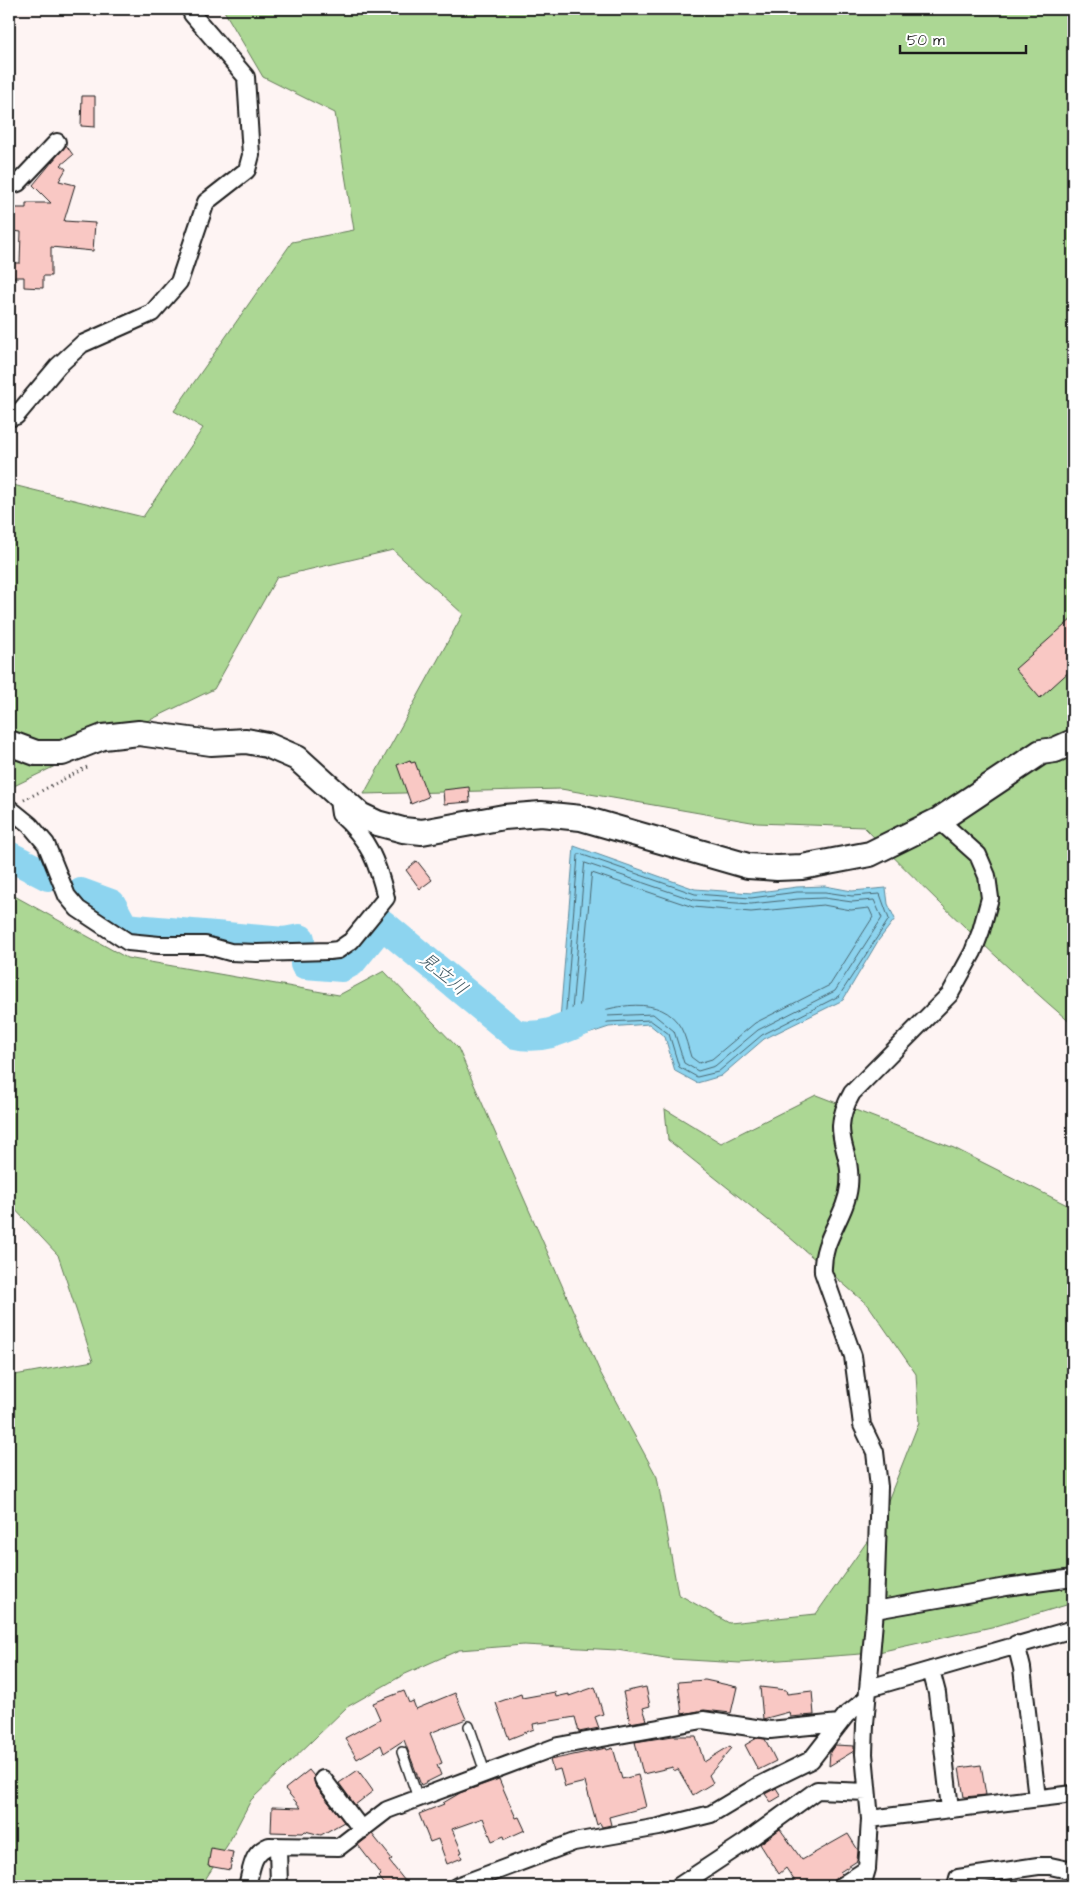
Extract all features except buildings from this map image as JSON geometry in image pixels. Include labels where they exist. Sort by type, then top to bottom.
[{"type":"street","points":[[9,418],[16,416],[58,366],[82,344],[152,313],[179,282],[206,202],[247,170],[251,155],[246,77],[192,14],[191,9]]},
{"type":"street","points":[[9,186],[18,183],[57,142]]},
{"type":"street","points":[[9,743],[36,754],[44,754],[62,753],[103,737],[139,733],[211,743],[246,741],[267,745],[297,758],[360,814],[377,824],[422,832],[504,818],[541,814],[582,818],[748,866],[777,868],[802,867],[870,854],[939,820],[1041,752],[1055,750],[1073,742]]},
{"type":"street","points":[[13,805],[46,844],[67,896],[78,909],[128,942],[159,945],[205,945],[230,952],[312,953],[329,952],[345,946],[372,918],[386,898],[378,867],[359,830],[340,814],[337,793]]},
{"type":"street","points":[[862,1886],[867,1869],[870,1819],[864,1754],[867,1694],[875,1610],[879,1487],[875,1452],[862,1425],[853,1356],[823,1272],[822,1261],[826,1243],[847,1199],[849,1172],[840,1133],[840,1122],[847,1103],[852,1094],[950,994],[973,952],[987,912],[989,886],[978,856],[939,820]]},
{"type":"street","points":[[875,1610],[1006,1587],[1073,1578]]},
{"type":"street","points":[[457,1886],[574,1842],[711,1814],[756,1787],[811,1760],[839,1723],[867,1694],[932,1670],[1016,1644],[1060,1634],[1073,1629]]},
{"type":"street","points":[[1016,1644],[1022,1668],[1037,1798]]},
{"type":"street","points":[[932,1670],[937,1693],[950,1809]]},
{"type":"street","points":[[247,1886],[255,1855],[259,1850],[269,1846],[340,1847],[387,1810],[558,1746],[704,1720],[770,1730],[839,1723]]},
{"type":"street","points":[[323,1779],[362,1830]]},
{"type":"street","points":[[679,1886],[744,1843],[817,1790],[867,1792]]},
{"type":"street","points":[[870,1819],[1073,1794]]},
{"type":"street","points":[[278,1847],[279,1886]]},
{"type":"street","points":[[956,1886],[958,1878],[1038,1866],[1050,1866],[1073,1871]]},
{"type":"street","points":[[841,1886],[867,1869]]},
{"type":"lane","points":[[469,1726],[485,1772]]},
{"type":"lane","points":[[402,1752],[418,1798]]},
{"type":"path","points":[[13,805],[28,799],[92,764]]},
{"type":"green space","points":[[223,9],[1073,9],[1073,1025],[966,928],[864,827],[757,823],[561,789],[364,794],[463,614],[393,550],[277,577],[214,689],[14,786],[9,785],[9,484],[143,517],[203,428],[174,411],[292,242],[354,230],[335,113],[263,77]]},
{"type":"green space","points":[[9,893],[127,958],[339,995],[384,971],[458,1048],[600,1372],[657,1477],[678,1594],[729,1623],[816,1614],[878,1526],[919,1422],[916,1374],[869,1306],[788,1236],[668,1140],[665,1109],[721,1143],[816,1095],[954,1148],[1073,1208],[1073,1603],[996,1626],[874,1653],[740,1663],[672,1659],[617,1650],[524,1645],[459,1650],[403,1675],[347,1707],[251,1800],[228,1844],[201,1886],[9,1886],[9,1376],[93,1361],[58,1255],[9,1203]]},
{"type":"water","points":[[574,846],[695,889],[752,893],[797,887],[825,886],[852,891],[886,888],[888,904],[895,919],[878,941],[843,1000],[764,1039],[721,1076],[697,1083],[675,1071],[665,1037],[649,1024],[609,1027],[558,1044]]},
{"type":"waterway","name":"見立川","points":[[9,856],[48,876]]},
{"type":"waterway","name":"見立川","points":[[81,893],[111,904],[124,928],[284,942],[300,939]]},
{"type":"waterway","name":"見立川","points":[[305,964],[342,967],[351,962],[382,924],[515,1034],[535,1036],[555,1032],[593,1016]]}]
